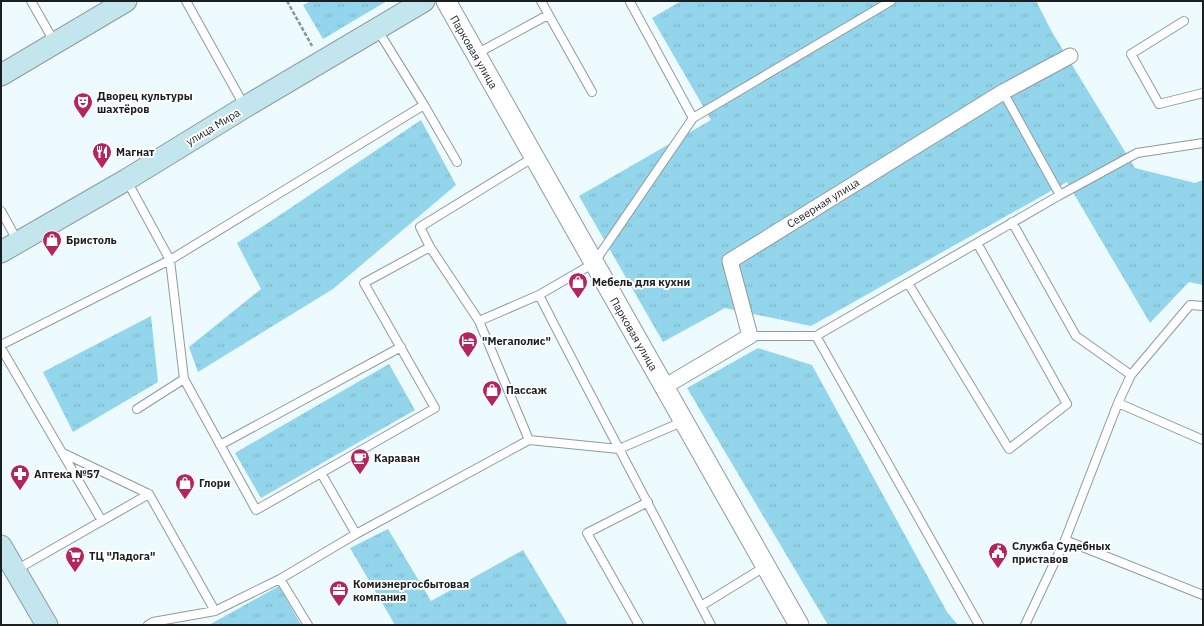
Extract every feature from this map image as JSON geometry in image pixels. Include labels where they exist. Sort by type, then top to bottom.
[{"type":"main road","points":[[1,75],[126,1]]},
{"type":"main road","name":"улица Мира","points":[[10,247],[126,180],[245,107],[424,1]]},
{"type":"main road","points":[[1,546],[47,625]]},
{"type":"street","name":"Парковая улица","points":[[446,1],[799,625]]},
{"type":"street","name":"Северная улица","points":[[750,336],[730,261],[1003,92],[1070,56]]},
{"type":"street","points":[[664,387],[750,336]]},
{"type":"lane","points":[[30,1],[54,43]]},
{"type":"lane","points":[[186,1],[245,107]]},
{"type":"lane","points":[[541,1],[592,92]]},
{"type":"lane","points":[[631,1],[693,118]]},
{"type":"lane","points":[[479,321],[539,295],[594,263],[693,118],[891,1]]},
{"type":"lane","points":[[476,54],[548,15]]},
{"type":"lane","points":[[1184,21],[1131,54],[1159,104],[1203,93]]},
{"type":"lane","points":[[376,29],[424,105],[457,162]]},
{"type":"lane","points":[[1003,92],[1060,195]]},
{"type":"lane","points":[[102,521],[1,347],[170,260],[424,105]]},
{"type":"lane","points":[[750,336],[816,336],[1012,222],[1137,154],[1203,143]]},
{"type":"lane","points":[[529,440],[479,321],[430,247],[420,227],[534,157]]},
{"type":"lane","points":[[126,180],[170,260],[184,379],[256,510],[436,408],[364,283],[430,247]]},
{"type":"lane","points":[[1,211],[10,247]]},
{"type":"lane","points":[[1012,222],[1076,336],[1131,376]]},
{"type":"lane","points":[[908,283],[1009,449],[1067,404],[977,243]]},
{"type":"lane","points":[[539,295],[711,625]]},
{"type":"lane","points":[[1025,625],[1065,540],[1118,404],[1131,376],[1190,305],[1203,306]]},
{"type":"lane","points":[[816,336],[979,625]]},
{"type":"lane","points":[[220,445],[401,347]]},
{"type":"lane","points":[[137,409],[184,379]]},
{"type":"lane","points":[[1118,404],[1203,440]]},
{"type":"lane","points":[[151,624],[215,611],[280,579],[356,534],[529,440],[619,449],[684,421]]},
{"type":"lane","points":[[63,453],[149,494],[215,611]]},
{"type":"lane","points":[[321,473],[356,534]]},
{"type":"lane","points":[[15,570],[149,494]]},
{"type":"lane","points":[[639,625],[587,533],[648,502]]},
{"type":"lane","points":[[1065,540],[1203,595]]},
{"type":"lane","points":[[701,606],[766,566]]},
{"type":"lane","points":[[280,579],[308,625]]},
{"type":"path","points":[[287,1],[321,62]]},
{"type":"green space","points":[[311,1],[387,1],[323,39],[303,5]]},
{"type":"green space","points":[[681,1],[1036,1],[1052,32],[1135,168],[1195,183],[1203,180],[1203,285],[1189,282],[1150,323],[1067,182],[811,326],[725,308],[663,342],[579,196],[711,120],[652,18]]},
{"type":"green space","points":[[421,120],[456,185],[333,289],[198,372],[189,347],[261,289],[237,243]]},
{"type":"green space","points":[[151,316],[158,382],[73,432],[43,372]]},
{"type":"green space","points":[[758,348],[812,365],[947,612],[958,625],[828,625],[687,388]]},
{"type":"green space","points":[[389,364],[415,410],[261,498],[235,453]]},
{"type":"green space","points":[[388,529],[431,601],[523,550],[568,625],[395,625],[350,548]]},
{"type":"green space","points":[[279,586],[301,625],[209,625]]},
{"type":"place","name":"Дворец культуры шахтёров","points":[[83,119]]},
{"type":"place","name":"Магнат","points":[[102,169]]},
{"type":"place","name":"Бристоль","points":[[52,257]]},
{"type":"place","name":"Мебель для кухни","points":[[578,299]]},
{"type":"place","name":"\"Мегаполис\"","points":[[468,358]]},
{"type":"place","name":"Пассаж","points":[[492,407]]},
{"type":"place","name":"Караван","points":[[360,475]]},
{"type":"place","name":"Аптека №57","points":[[20,491]]},
{"type":"place","name":"Глори","points":[[185,500]]},
{"type":"place","name":"Служба Судебных приставов","points":[[998,569]]},
{"type":"place","name":"ТЦ \"Ладога\"","points":[[75,573]]},
{"type":"place","name":"Комиэнергосбытовая компания","points":[[339,607]]}]
